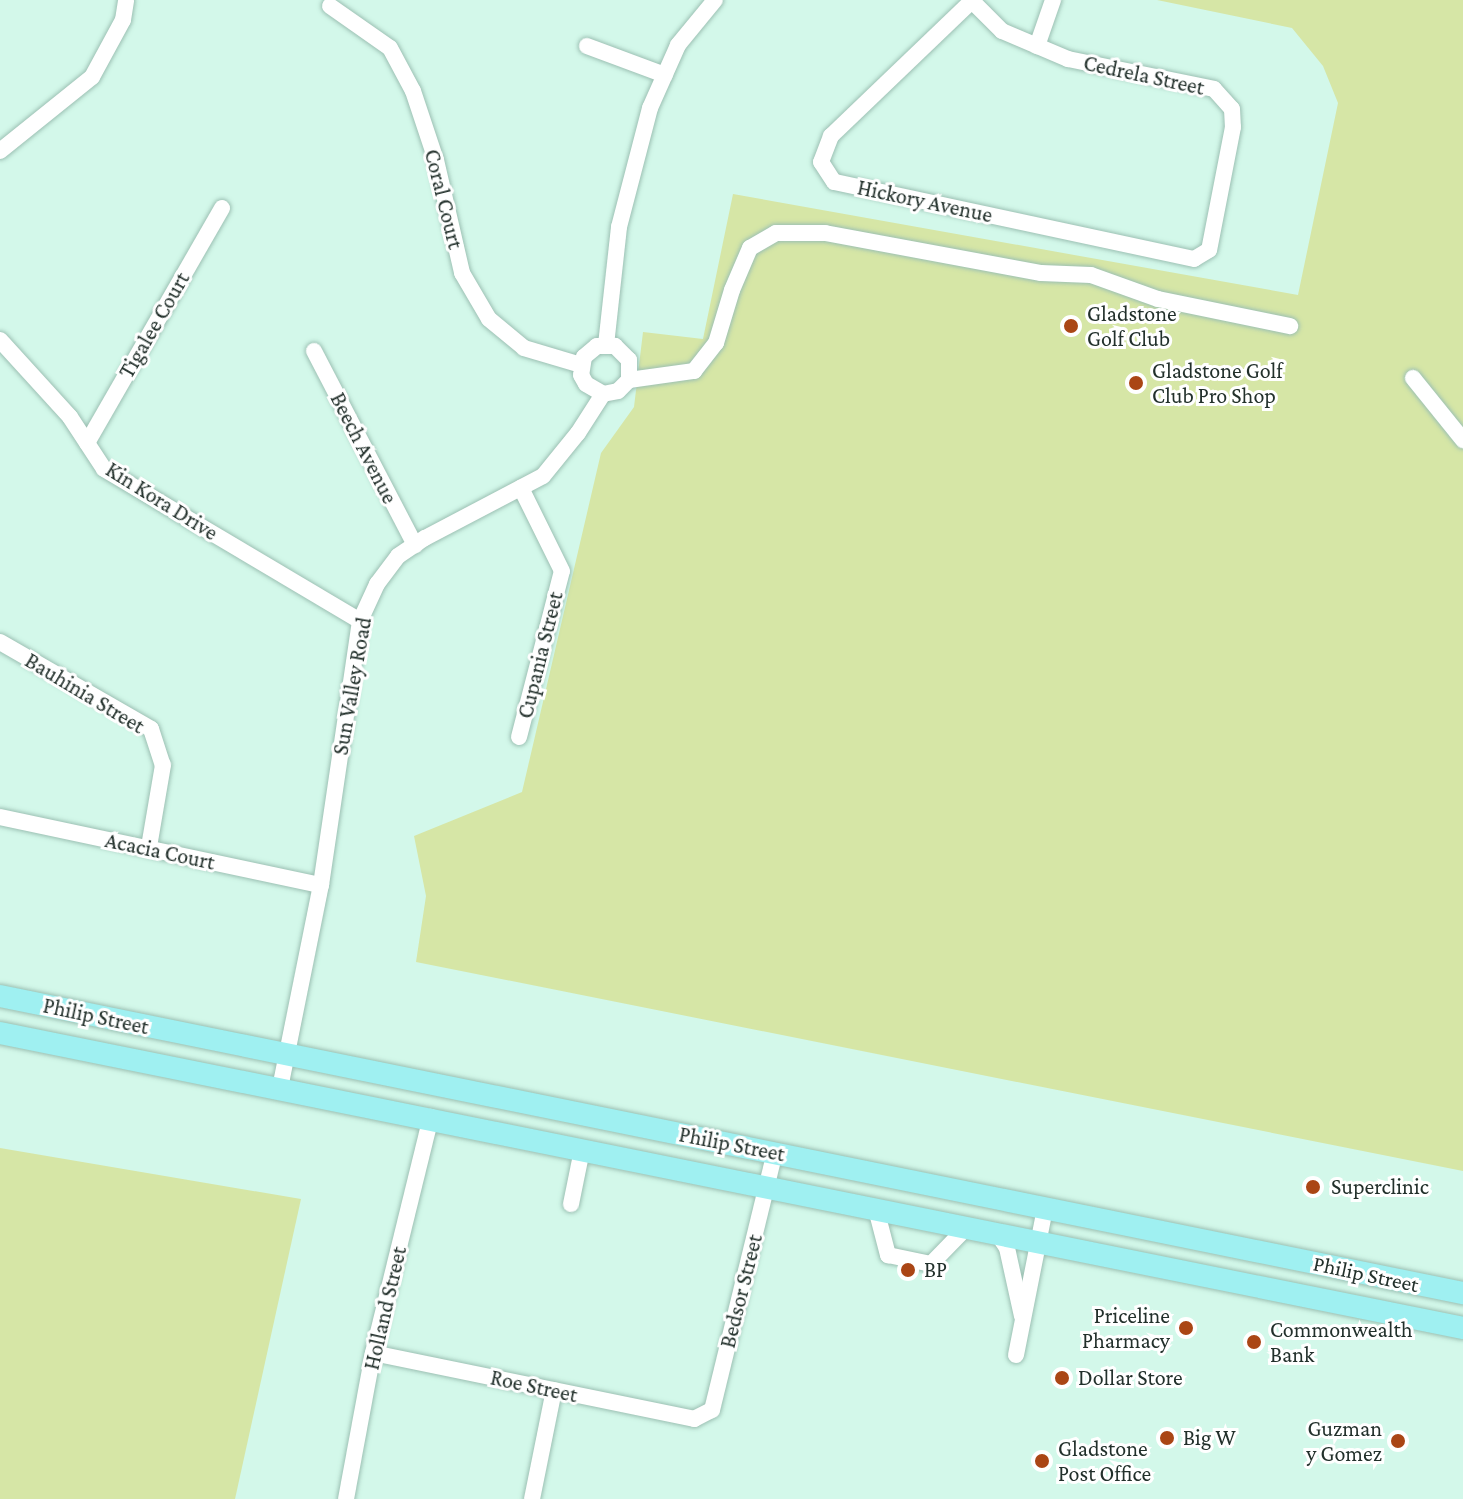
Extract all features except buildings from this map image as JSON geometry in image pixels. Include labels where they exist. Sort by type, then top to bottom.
[{"type":"main road","name":"Philip Street","points":[[0,996],[1463,1293]]},
{"type":"main road","name":"Philip Street","points":[[0,1033],[431,1117],[1463,1328]]},
{"type":"street","points":[[0,151],[92,77],[123,20],[126,0]]},
{"type":"street","points":[[606,345],[619,227],[650,108],[678,45],[715,0]]},
{"type":"street","points":[[1037,46],[1053,0]]},
{"type":"street","name":"Cedrela Street","points":[[972,1],[1002,31],[1068,59],[1214,89],[1232,109],[1233,127],[1209,250]]},
{"type":"street","name":"Hickory Avenue","points":[[972,1],[831,136],[821,162],[834,182],[1194,259],[1209,250]]},
{"type":"street","name":"Coral Court","points":[[330,6],[390,48],[413,91],[436,160],[462,273],[489,319],[524,348],[581,365]]},
{"type":"street","points":[[587,46],[665,75]]},
{"type":"street","name":"Tigalee Court","points":[[87,443],[222,208]]},
{"type":"street","points":[[629,380],[629,360],[624,352],[606,345],[590,350],[581,365],[586,384],[603,394],[618,391],[629,380],[694,371],[716,343],[750,248],[776,233],[825,233],[1041,273],[1091,275],[1158,299],[1290,326]]},
{"type":"street","name":"Kin Kora Drive","points":[[0,340],[70,417],[104,469],[360,621]]},
{"type":"street","name":"Beech Avenue","points":[[314,351],[415,545]]},
{"type":"street","points":[[1413,378],[1463,440]]},
{"type":"street","name":"Sun Valley Road","points":[[280,1088],[321,885],[360,621],[377,584],[398,556],[543,476],[578,433],[603,394]]},
{"type":"street","name":"Cupania Street","points":[[519,737],[562,571],[521,488]]},
{"type":"street","name":"Bauhinia Street","points":[[0,642],[151,729],[163,765],[149,847]]},
{"type":"street","name":"Acacia Court","points":[[0,817],[321,885]]},
{"type":"street","name":"Holland Street","points":[[346,1499],[373,1353],[431,1117]]},
{"type":"street","points":[[571,1204],[582,1150]]},
{"type":"street","name":"Bedsor Street","points":[[694,1419],[712,1410],[775,1152]]},
{"type":"street","points":[[1016,1355],[1045,1208]]},
{"type":"street","points":[[876,1209],[888,1255],[931,1264],[967,1227]]},
{"type":"street","points":[[997,1233],[1007,1248],[1023,1322]]},
{"type":"street","name":"Roe Street","points":[[373,1353],[694,1419]]},
{"type":"street","points":[[532,1499],[554,1390]]},
{"type":"green space","points":[[1157,0],[1463,0],[1463,1171],[416,962],[426,896],[414,836],[522,792],[601,453],[634,407],[643,332],[703,339],[733,194],[1298,295],[1338,103],[1323,66],[1292,28]]},
{"type":"green space","points":[[0,1148],[301,1199],[235,1499],[0,1499]]},
{"type":"place","name":"Gladstone Golf Club","points":[[1071,326]]},
{"type":"place","name":"Gladstone Golf Club Pro Shop","points":[[1136,383]]},
{"type":"place","name":"Superclinic","points":[[1313,1187]]},
{"type":"place","name":"BP","points":[[908,1270]]},
{"type":"place","name":"Priceline Pharmacy","points":[[1186,1328]]},
{"type":"place","name":"Commonwealth Bank","points":[[1254,1342]]},
{"type":"place","name":"Dollar Store","points":[[1062,1378]]},
{"type":"place","name":"Big W","points":[[1167,1438]]},
{"type":"place","name":"Guzman y Gomez","points":[[1398,1441]]},
{"type":"place","name":"Gladstone Post Office","points":[[1042,1461]]}]
